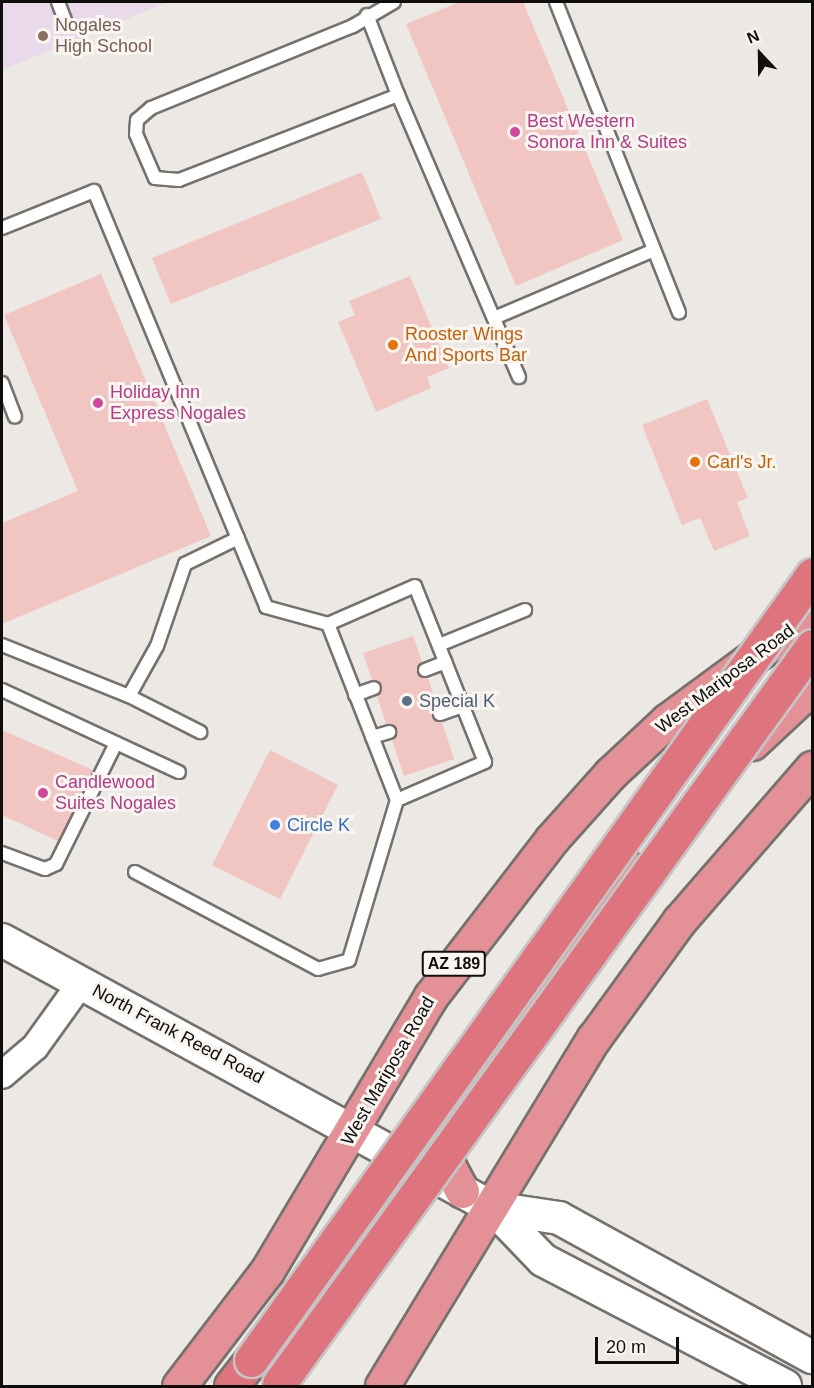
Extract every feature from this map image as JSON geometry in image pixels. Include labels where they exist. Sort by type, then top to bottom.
[{"type":"highway","points":[[231,1386],[813,575]]},
{"type":"highway","name":"West Mariposa Road","points":[[179,1386],[267,1271],[354,1131],[430,996],[551,840],[610,774],[668,720],[813,614]]},
{"type":"highway","points":[[277,1385],[813,646]]},
{"type":"highway","points":[[462,1191],[449,1167],[447,1131],[456,1109],[543,983],[657,839],[710,782],[813,687]]},
{"type":"highway","points":[[382,1386],[493,1208],[600,1029],[679,921],[813,768]]},
{"type":"street","name":"North Frank Reed Road","points":[[2,940],[493,1208]]},
{"type":"street","points":[[2,1076],[35,1047],[81,983]]},
{"type":"street","points":[[493,1208],[559,1218],[807,1354],[783,1386],[543,1260],[493,1208]]},
{"type":"lane","points":[[58,2],[66,23]]},
{"type":"lane","points":[[393,2],[367,15],[353,26],[151,108],[137,120],[136,134],[155,178],[179,180],[398,95]]},
{"type":"lane","points":[[556,2],[679,312]]},
{"type":"lane","points":[[367,15],[398,95],[519,377]]},
{"type":"lane","points":[[2,228],[94,191],[266,607],[328,624],[416,586],[485,762],[396,800]]},
{"type":"lane","points":[[494,318],[654,250]]},
{"type":"lane","points":[[2,383],[15,417]]},
{"type":"lane","points":[[129,696],[158,646],[185,564],[238,538]]},
{"type":"lane","points":[[439,645],[525,610]]},
{"type":"lane","points":[[135,872],[318,969],[349,960],[396,800],[328,624]]},
{"type":"lane","points":[[2,645],[129,696],[200,732]]},
{"type":"lane","points":[[425,670],[446,662]]},
{"type":"lane","points":[[355,695],[374,688]]},
{"type":"lane","points":[[2,690],[179,772]]},
{"type":"lane","points":[[440,714],[463,706]]},
{"type":"lane","points":[[372,737],[389,732]]},
{"type":"lane","points":[[2,853],[45,868],[56,864],[116,743]]},
{"type":"shaded area","name":"Nogales High School","points":[[2,2],[168,2],[2,70]]},
{"type":"building","name":"Best Western Sonora Inn & Suites","points":[[460,2],[523,2],[623,240],[516,286],[406,24]]},
{"type":"building","points":[[362,172],[381,219],[171,304],[152,258]]},
{"type":"building","name":"Holiday Inn Express Nogales","points":[[101,274],[211,536],[2,624],[2,523],[78,491],[4,315]]},
{"type":"building","name":"Rooster Wings And Sports Bar","points":[[410,276],[449,368],[427,377],[431,388],[376,412],[338,322],[355,315],[349,301]]},
{"type":"building","name":"Carl's Jr.","points":[[707,399],[748,498],[737,502],[750,536],[714,551],[700,518],[682,525],[642,425]]},
{"type":"building","name":"Special K","points":[[413,636],[422,662],[417,672],[428,678],[437,706],[432,716],[442,722],[454,759],[404,776],[392,740],[397,729],[386,724],[377,696],[382,686],[372,680],[363,653]]},
{"type":"building","name":"Candlewood Suites Nogales","points":[[2,730],[93,770],[58,841],[2,815]]},
{"type":"building","name":"Circle K","points":[[270,750],[338,785],[280,899],[212,865]]},
{"type":"place","name":"Nogales High School","points":[[43,36]]},
{"type":"place","name":"Best Western Sonora Inn & Suites","points":[[515,132]]},
{"type":"place","name":"Rooster Wings And Sports Bar","points":[[393,345]]},
{"type":"place","name":"Holiday Inn Express Nogales","points":[[98,403]]},
{"type":"place","name":"Carl's Jr.","points":[[695,462]]},
{"type":"place","name":"Special K","points":[[407,701]]},
{"type":"place","name":"Candlewood Suites Nogales","points":[[43,793]]},
{"type":"place","name":"Circle K","points":[[275,825]]}]
